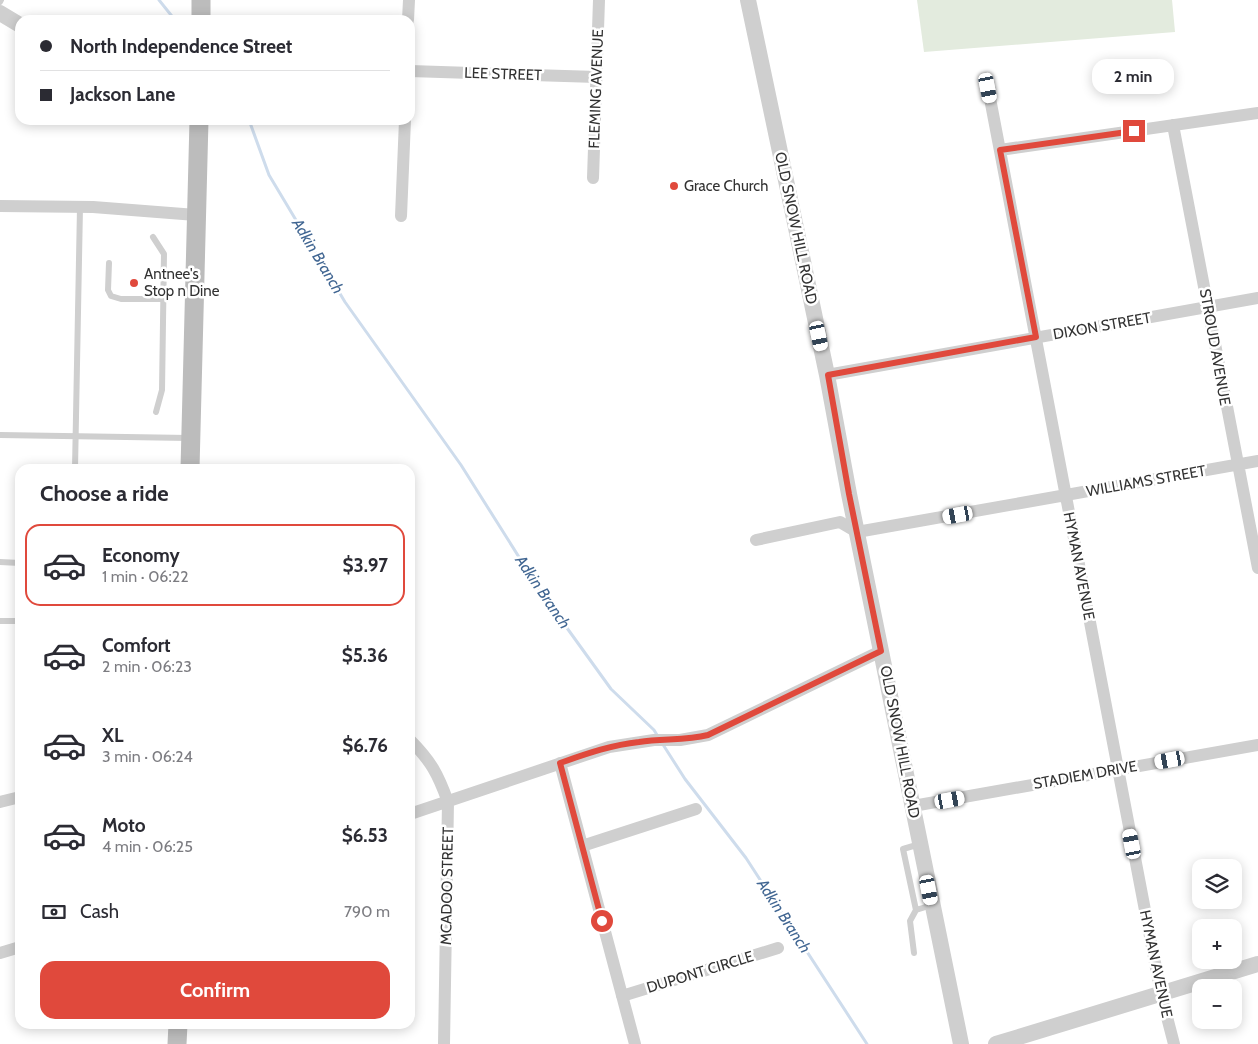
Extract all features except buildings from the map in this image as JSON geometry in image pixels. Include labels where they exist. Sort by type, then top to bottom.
[{"type":"main road","points":[[201,0],[201,15]]},
{"type":"main road","points":[[190,464],[198,125]]},
{"type":"main road","points":[[177,1044],[178,1029]]},
{"type":"street","points":[[408,15],[409,0]]},
{"type":"street","name":"FLEMING AVENUE","points":[[593,178],[599,0]]},
{"type":"street","name":"OLD SNOW HILL ROAD","points":[[748,0],[828,375],[849,494],[913,806],[920,844],[924,908],[961,1044]]},
{"type":"street","points":[[0,13],[15,22]]},
{"type":"street","name":"LEE STREET","points":[[415,71],[597,77]]},
{"type":"street","name":"HYMAN AVENUE","points":[[988,88],[1065,496],[1102,679],[1160,994],[1174,1044]]},
{"type":"street","points":[[1000,150],[1258,113]]},
{"type":"street","points":[[401,216],[404,125]]},
{"type":"street","name":"STROUD AVENUE","points":[[1173,125],[1258,568]]},
{"type":"street","points":[[0,206],[80,207],[196,215]]},
{"type":"street","name":"DIXON STREET","points":[[828,375],[1258,298]]},
{"type":"street","name":"WILLIAMS STREET","points":[[858,532],[1258,461]]},
{"type":"street","points":[[756,540],[840,522],[858,532]]},
{"type":"street","points":[[415,812],[609,747],[654,740],[680,740],[708,735],[881,651]]},
{"type":"street","name":"STADIEM DRIVE","points":[[913,806],[1258,745]]},
{"type":"street","name":"MCADOO STREET","points":[[415,746],[430,762],[439,778],[448,802],[444,1044]]},
{"type":"street","points":[[560,763],[635,1044]]},
{"type":"street","points":[[0,802],[15,799]]},
{"type":"street","points":[[582,846],[696,809]]},
{"type":"street","points":[[0,953],[15,948]]},
{"type":"street","name":"DUPONT CIRCLE","points":[[622,996],[778,948]]},
{"type":"street","points":[[996,1044],[1258,964]]},
{"type":"lane","points":[[75,464],[80,207]]},
{"type":"lane","points":[[154,237],[164,254],[162,390],[156,412]]},
{"type":"lane","points":[[109,263],[108,290],[111,296],[121,299],[164,299]]},
{"type":"lane","points":[[0,435],[191,438]]},
{"type":"lane","points":[[0,562],[15,563]]},
{"type":"lane","points":[[0,621],[15,621]]},
{"type":"lane","points":[[914,953],[910,921],[924,908]]},
{"type":"shaded area","points":[[917,0],[1172,0],[1175,32],[924,52]]},
{"type":"waterway","name":"Adkin Branch","points":[[159,0],[171,15]]},
{"type":"waterway","name":"Adkin Branch","points":[[251,125],[269,175],[345,302],[461,465],[541,592],[611,689],[657,735]]},
{"type":"waterway","name":"Adkin Branch","points":[[662,743],[685,779],[746,858],[867,1044]]},
{"type":"place","name":"Grace Church","points":[[674,186]]},
{"type":"place","name":"Antnee's Stop n Dine","points":[[134,283]]},
{"type":"route","points":[[602,921],[560,763],[609,747],[654,740],[698,738],[708,735],[881,651],[849,494],[828,375],[1036,337],[1000,150],[1134,131]]}]
